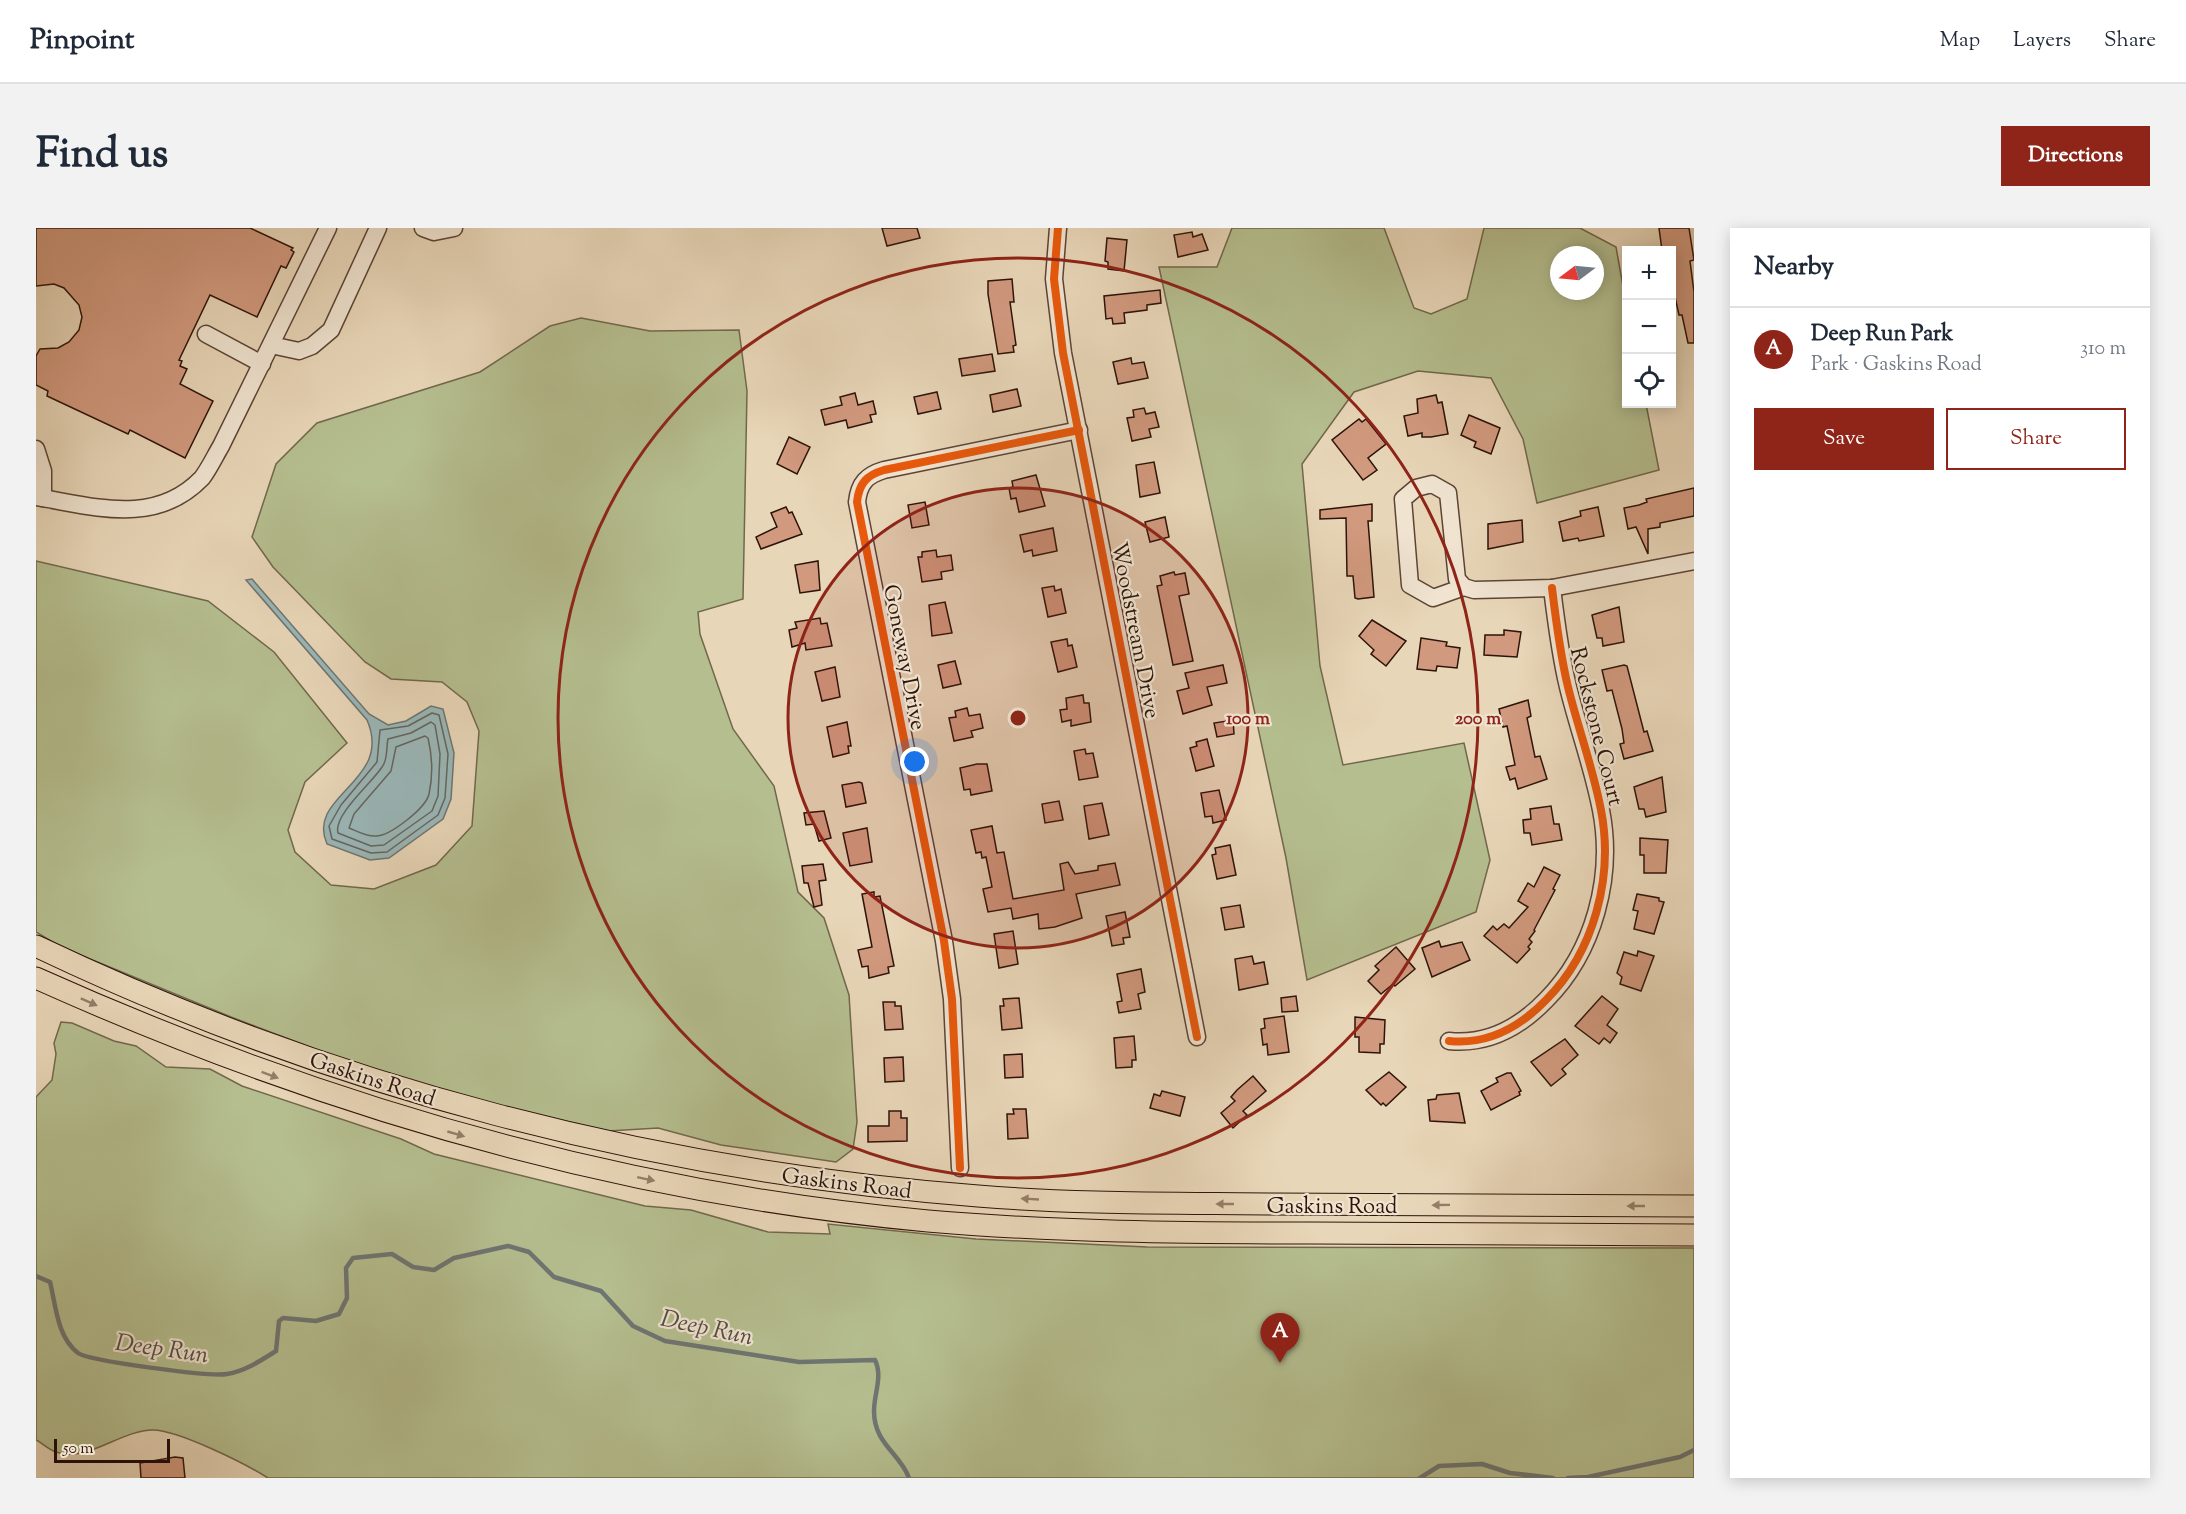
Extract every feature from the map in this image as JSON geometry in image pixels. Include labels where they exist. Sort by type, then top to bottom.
[{"type":"main road","name":"Gaskins Road","points":[[36,946],[173,1008],[303,1056],[435,1098],[602,1140],[769,1172],[876,1187],[981,1197],[1111,1203],[1694,1206]]},
{"type":"main road","name":"Gaskins Road","points":[[36,978],[194,1046],[364,1107],[571,1163],[756,1199],[926,1220],[1056,1229],[1146,1232],[1694,1235]]},
{"type":"street","points":[[36,449],[43,471],[40,498],[118,511],[146,508],[173,498],[201,478],[221,446],[328,228]]},
{"type":"street","points":[[271,345],[299,351],[312,346],[330,330],[378,228]]},
{"type":"street","points":[[423,228],[434,232],[454,228]]},
{"type":"street","name":"Woodstream Drive","points":[[1058,228],[1054,255],[1056,307],[1197,1037]]},
{"type":"street","points":[[206,334],[262,364]]},
{"type":"street","name":"Goneway Drive","points":[[960,1168],[952,999],[944,941],[857,502],[858,491],[862,482],[872,474],[884,470],[1079,430]]},
{"type":"street","points":[[1464,587],[1433,598],[1410,585],[1403,499],[1416,488],[1432,484],[1448,493],[1457,579],[1464,587],[1474,590],[1552,588],[1694,561]]},
{"type":"street","name":"Rockstone Court","points":[[1449,1041],[1488,1039],[1529,1017],[1573,970],[1586,944],[1599,899],[1604,854],[1601,812],[1568,688],[1552,588]]},
{"type":"green space","points":[[1232,228],[1384,228],[1414,308],[1431,314],[1467,299],[1484,228],[1580,228],[1616,247],[1622,281],[1622,408],[1647,408],[1659,470],[1537,503],[1523,439],[1491,378],[1418,371],[1354,392],[1302,464],[1320,666],[1343,765],[1464,743],[1490,860],[1476,912],[1307,980],[1286,858],[1159,267],[1217,267]]},
{"type":"green space","points":[[581,318],[650,331],[739,330],[747,391],[743,599],[698,612],[700,634],[733,729],[774,786],[798,892],[824,918],[849,995],[857,1122],[853,1149],[836,1162],[721,1145],[658,1128],[608,1131],[485,1102],[358,1065],[231,1017],[61,947],[36,932],[36,561],[208,601],[274,652],[347,743],[305,782],[288,830],[295,852],[331,885],[374,889],[436,865],[472,826],[479,731],[467,702],[442,682],[391,679],[365,662],[273,567],[252,537],[276,464],[317,423],[480,372],[550,326]]},
{"type":"green space","points":[[61,1022],[72,1023],[114,1041],[136,1046],[166,1067],[210,1069],[242,1086],[401,1139],[434,1154],[645,1206],[691,1210],[768,1232],[830,1234],[828,1224],[976,1239],[1147,1247],[1694,1248],[1694,1478],[268,1478],[195,1441],[164,1431],[153,1430],[128,1435],[80,1453],[56,1452],[36,1440],[36,1097],[52,1080],[56,1054],[54,1043]]},
{"type":"water","points":[[252,579],[369,714],[388,725],[406,721],[431,706],[443,709],[454,753],[451,799],[443,819],[389,858],[370,860],[327,844],[324,827],[328,813],[360,774],[369,759],[372,741],[367,720],[246,580]]},
{"type":"building","points":[[36,228],[250,228],[293,248],[291,250],[294,252],[286,268],[281,266],[257,317],[210,295],[179,360],[182,361],[180,366],[187,369],[180,384],[213,401],[185,458],[130,430],[128,434],[47,396],[48,391],[36,385],[36,356],[40,349],[58,348],[69,342],[79,330],[82,317],[79,305],[64,288],[54,284],[36,286]]},
{"type":"building","points":[[882,228],[917,228],[920,238],[887,246]]},
{"type":"building","points":[[1659,228],[1689,228],[1694,260],[1690,261],[1694,292],[1694,343],[1688,343],[1682,315],[1679,315],[1676,302],[1676,246],[1661,246]]},
{"type":"building","points":[[1192,232],[1193,237],[1202,234],[1208,250],[1178,257],[1174,235]]},
{"type":"building","points":[[1107,238],[1127,240],[1124,271],[1108,269],[1108,262],[1105,261]]},
{"type":"building","points":[[1012,279],[1014,302],[1010,302],[1016,345],[1013,346],[1014,352],[998,354],[988,281]]},
{"type":"building","points":[[1160,290],[1161,303],[1147,305],[1147,310],[1124,313],[1125,323],[1113,324],[1112,318],[1106,319],[1104,296]]},
{"type":"building","points":[[992,354],[995,371],[962,376],[959,359]]},
{"type":"building","points":[[1131,358],[1132,364],[1144,362],[1148,378],[1118,384],[1113,362]]},
{"type":"building","points":[[1017,389],[1021,406],[993,412],[990,395]]},
{"type":"building","points":[[937,392],[941,409],[918,414],[914,397]]},
{"type":"building","points":[[855,393],[858,405],[873,401],[876,414],[870,415],[872,422],[848,428],[846,420],[825,425],[821,410],[842,405],[840,397]]},
{"type":"building","points":[[1436,395],[1438,403],[1442,402],[1448,434],[1422,437],[1422,433],[1408,436],[1404,416],[1418,413],[1417,399]]},
{"type":"building","points":[[1144,408],[1146,414],[1155,412],[1159,427],[1149,429],[1151,437],[1132,441],[1127,418],[1134,417],[1133,410]]},
{"type":"building","points":[[1469,415],[1500,428],[1491,454],[1474,447],[1476,442],[1461,435]]},
{"type":"building","points":[[1359,419],[1362,422],[1366,419],[1386,444],[1368,458],[1377,470],[1363,480],[1332,440]]},
{"type":"building","points":[[789,437],[810,447],[797,474],[777,464]]},
{"type":"building","points":[[1154,462],[1160,493],[1140,497],[1136,465]]},
{"type":"building","points":[[1036,475],[1045,506],[1019,512],[1016,498],[1011,499],[1009,488],[1013,487],[1012,481]]},
{"type":"building","points":[[1694,488],[1694,516],[1660,523],[1660,527],[1648,529],[1648,554],[1636,527],[1628,529],[1624,508],[1647,502],[1646,499]]},
{"type":"building","points":[[925,502],[929,525],[912,528],[908,505]]},
{"type":"building","points":[[1372,504],[1372,521],[1368,521],[1374,597],[1358,599],[1355,598],[1353,576],[1347,576],[1346,518],[1320,519],[1320,510]]},
{"type":"building","points":[[786,507],[789,513],[792,512],[802,534],[761,549],[756,537],[777,527],[771,513]]},
{"type":"building","points":[[1598,507],[1604,536],[1579,541],[1578,538],[1563,541],[1559,522],[1581,516],[1580,511]]},
{"type":"building","points":[[1165,517],[1169,537],[1150,542],[1145,522]]},
{"type":"building","points":[[1522,520],[1523,542],[1488,549],[1488,524]]},
{"type":"building","points":[[1053,528],[1057,551],[1033,556],[1032,550],[1024,552],[1020,535]]},
{"type":"building","points":[[936,550],[937,557],[951,555],[953,570],[941,572],[942,579],[922,582],[918,557],[922,557],[922,552]]},
{"type":"building","points":[[818,561],[820,590],[800,593],[795,565]]},
{"type":"building","points":[[1174,572],[1175,575],[1185,573],[1189,594],[1179,596],[1193,661],[1173,665],[1157,586],[1162,585],[1160,576]]},
{"type":"building","points":[[1054,586],[1055,591],[1061,589],[1066,613],[1048,617],[1042,588]]},
{"type":"building","points":[[945,602],[952,633],[932,636],[929,605]]},
{"type":"building","points":[[1619,607],[1624,642],[1603,646],[1602,638],[1597,638],[1592,615]]},
{"type":"building","points":[[820,618],[821,624],[827,623],[832,646],[806,650],[805,643],[792,647],[789,630],[797,628],[795,622]]},
{"type":"building","points":[[1372,620],[1406,641],[1386,666],[1371,654],[1374,650],[1359,636]]},
{"type":"building","points":[[1504,630],[1521,632],[1517,657],[1484,655],[1485,635],[1504,635]]},
{"type":"building","points":[[1421,638],[1447,642],[1446,646],[1460,648],[1457,668],[1437,666],[1436,671],[1417,669]]},
{"type":"building","points":[[1067,639],[1068,646],[1072,645],[1077,667],[1058,672],[1051,642]]},
{"type":"building","points":[[955,661],[961,684],[943,688],[938,665]]},
{"type":"building","points":[[1223,665],[1227,683],[1207,687],[1212,705],[1183,714],[1177,691],[1189,688],[1185,673]]},
{"type":"building","points":[[1627,666],[1644,732],[1647,731],[1653,751],[1624,759],[1620,744],[1624,743],[1622,729],[1612,690],[1607,691],[1602,670]]},
{"type":"building","points":[[835,667],[840,697],[822,701],[815,672]]},
{"type":"building","points":[[1083,695],[1084,703],[1089,703],[1091,722],[1071,726],[1071,720],[1062,722],[1060,710],[1067,709],[1066,698]]},
{"type":"building","points":[[1528,700],[1531,716],[1527,718],[1535,757],[1540,756],[1547,779],[1518,789],[1515,778],[1510,780],[1506,767],[1515,765],[1507,726],[1503,727],[1499,709]]},
{"type":"building","points":[[967,708],[969,716],[980,714],[983,728],[971,731],[973,737],[954,741],[949,718],[956,717],[955,711]]},
{"type":"building","points":[[1233,720],[1234,734],[1217,737],[1214,723]]},
{"type":"building","points":[[847,722],[851,746],[848,746],[849,753],[833,757],[827,727]]},
{"type":"building","points":[[1207,739],[1214,766],[1196,771],[1190,748],[1197,746],[1196,742]]},
{"type":"building","points":[[1085,749],[1086,754],[1093,753],[1098,777],[1079,780],[1074,751]]},
{"type":"building","points":[[987,764],[992,791],[971,795],[970,789],[964,790],[960,768]]},
{"type":"building","points":[[1662,777],[1666,812],[1646,817],[1644,809],[1639,809],[1634,787]]},
{"type":"building","points":[[862,783],[866,803],[846,807],[842,785]]},
{"type":"building","points":[[1219,790],[1226,820],[1213,823],[1212,816],[1205,817],[1201,793]]},
{"type":"building","points":[[1059,801],[1063,820],[1045,823],[1042,804]]},
{"type":"building","points":[[1102,803],[1109,835],[1089,839],[1084,806]]},
{"type":"building","points":[[1551,806],[1554,824],[1559,824],[1562,840],[1532,845],[1530,833],[1524,833],[1523,820],[1531,819],[1530,809]]},
{"type":"building","points":[[824,811],[831,838],[819,841],[814,824],[806,825],[804,813]]},
{"type":"building","points":[[992,826],[997,853],[1004,852],[1013,899],[1064,890],[1060,864],[1068,862],[1075,874],[1098,870],[1098,866],[1115,863],[1120,885],[1076,894],[1082,918],[1055,927],[1039,929],[1038,914],[1013,919],[1011,908],[988,912],[983,889],[992,887],[986,857],[982,858],[981,852],[976,853],[971,830]]},
{"type":"building","points":[[867,828],[872,862],[850,866],[843,833]]},
{"type":"building","points":[[1640,838],[1668,840],[1666,873],[1644,873],[1644,855],[1640,855]]},
{"type":"building","points":[[1230,845],[1236,875],[1217,879],[1212,855],[1216,854],[1215,848]]},
{"type":"building","points":[[823,864],[826,880],[819,881],[822,905],[814,907],[808,883],[804,883],[802,866]]},
{"type":"building","points":[[1544,867],[1560,875],[1553,889],[1555,890],[1529,939],[1532,942],[1528,947],[1530,949],[1517,963],[1484,936],[1493,926],[1497,930],[1504,924],[1509,928],[1528,907],[1518,901],[1528,883],[1534,887]]},
{"type":"building","points":[[874,892],[874,897],[880,896],[894,966],[888,967],[889,973],[869,978],[868,966],[862,967],[858,950],[872,947],[862,894]]},
{"type":"building","points":[[1637,894],[1659,898],[1659,901],[1664,902],[1654,934],[1634,929],[1638,911],[1633,910]]},
{"type":"building","points":[[1240,905],[1244,927],[1225,930],[1221,908]]},
{"type":"building","points":[[1125,912],[1130,937],[1123,938],[1124,944],[1112,946],[1106,916]]},
{"type":"building","points":[[1013,931],[1018,964],[999,968],[994,934]]},
{"type":"building","points":[[1439,941],[1441,947],[1462,942],[1470,960],[1432,977],[1422,948]]},
{"type":"building","points":[[1396,947],[1415,969],[1395,986],[1393,984],[1381,994],[1368,981],[1379,970],[1375,966]]},
{"type":"building","points":[[1638,951],[1654,956],[1641,991],[1620,984],[1622,977],[1617,973],[1624,952],[1637,956]]},
{"type":"building","points":[[1252,956],[1254,964],[1264,962],[1268,984],[1239,990],[1235,959]]},
{"type":"building","points":[[1141,969],[1145,992],[1138,994],[1141,1009],[1119,1013],[1117,1002],[1122,1001],[1117,974]]},
{"type":"building","points":[[1296,996],[1298,1011],[1282,1012],[1281,998]]},
{"type":"building","points":[[1602,996],[1618,1009],[1607,1025],[1617,1033],[1610,1043],[1604,1038],[1599,1044],[1575,1026]]},
{"type":"building","points":[[1019,998],[1022,1028],[1002,1030],[1000,1006],[1004,1006],[1003,999]]},
{"type":"building","points":[[883,1002],[895,1002],[895,1006],[901,1006],[903,1029],[885,1030]]},
{"type":"building","points":[[1284,1016],[1289,1052],[1268,1055],[1267,1044],[1263,1045],[1261,1029],[1265,1028],[1264,1019]]},
{"type":"building","points":[[1355,1017],[1385,1020],[1384,1044],[1380,1044],[1380,1053],[1359,1052],[1359,1037],[1355,1037]]},
{"type":"building","points":[[1134,1036],[1136,1060],[1132,1060],[1132,1067],[1116,1068],[1114,1038]]},
{"type":"building","points":[[1565,1039],[1578,1055],[1562,1069],[1566,1074],[1551,1086],[1531,1062]]},
{"type":"building","points":[[1022,1054],[1023,1077],[1005,1078],[1004,1055]]},
{"type":"building","points":[[903,1057],[904,1081],[885,1082],[884,1058]]},
{"type":"building","points":[[1389,1072],[1406,1087],[1386,1106],[1383,1103],[1381,1105],[1366,1090]]},
{"type":"building","points":[[1511,1073],[1521,1091],[1520,1095],[1491,1110],[1481,1091],[1498,1082],[1496,1078]]},
{"type":"building","points":[[1253,1076],[1266,1091],[1243,1111],[1247,1115],[1233,1128],[1221,1113],[1235,1101],[1231,1097],[1237,1090]]},
{"type":"building","points":[[1162,1091],[1185,1097],[1180,1116],[1150,1108],[1154,1094],[1160,1096]]},
{"type":"building","points":[[1459,1093],[1465,1123],[1430,1121],[1428,1100],[1436,1099],[1437,1095]]},
{"type":"building","points":[[1013,1109],[1026,1109],[1028,1138],[1008,1139],[1007,1114],[1014,1114]]},
{"type":"building","points":[[889,1111],[901,1111],[901,1118],[907,1118],[907,1141],[868,1142],[868,1126],[889,1126]]},
{"type":"building","points":[[175,1457],[183,1458],[185,1478],[141,1478],[140,1463]]},
{"type":"waterway","name":"Deep Run","points":[[36,1276],[50,1282],[61,1330],[78,1353],[150,1368],[227,1374],[246,1368],[276,1351],[279,1321],[283,1318],[316,1321],[339,1314],[347,1298],[346,1268],[353,1258],[392,1254],[413,1267],[434,1270],[454,1258],[508,1246],[529,1252],[554,1277],[601,1291],[633,1326],[665,1341],[799,1362],[875,1360],[878,1373],[874,1404],[875,1422],[878,1432],[909,1478]]},
{"type":"waterway","name":"Deep Run","points":[[1568,1478],[1588,1477],[1680,1457],[1694,1450]]},
{"type":"waterway","name":"Deep Run","points":[[1420,1478],[1439,1466],[1482,1464],[1510,1473],[1553,1478]]},
{"type":"cycle path","points":[[1058,228],[1054,279],[1063,353],[1197,1037]]},
{"type":"cycle path","points":[[960,1168],[952,999],[944,941],[857,502],[858,495],[865,481],[873,474],[884,470],[1079,430]]},
{"type":"cycle path","points":[[1449,1041],[1477,1040],[1502,1032],[1514,1026],[1546,1000],[1563,981],[1577,959],[1588,936],[1602,887],[1605,861],[1601,810],[1565,675],[1552,588]]},
{"type":"place","name":"Deep Run Park","points":[[1280,1363]]}]
